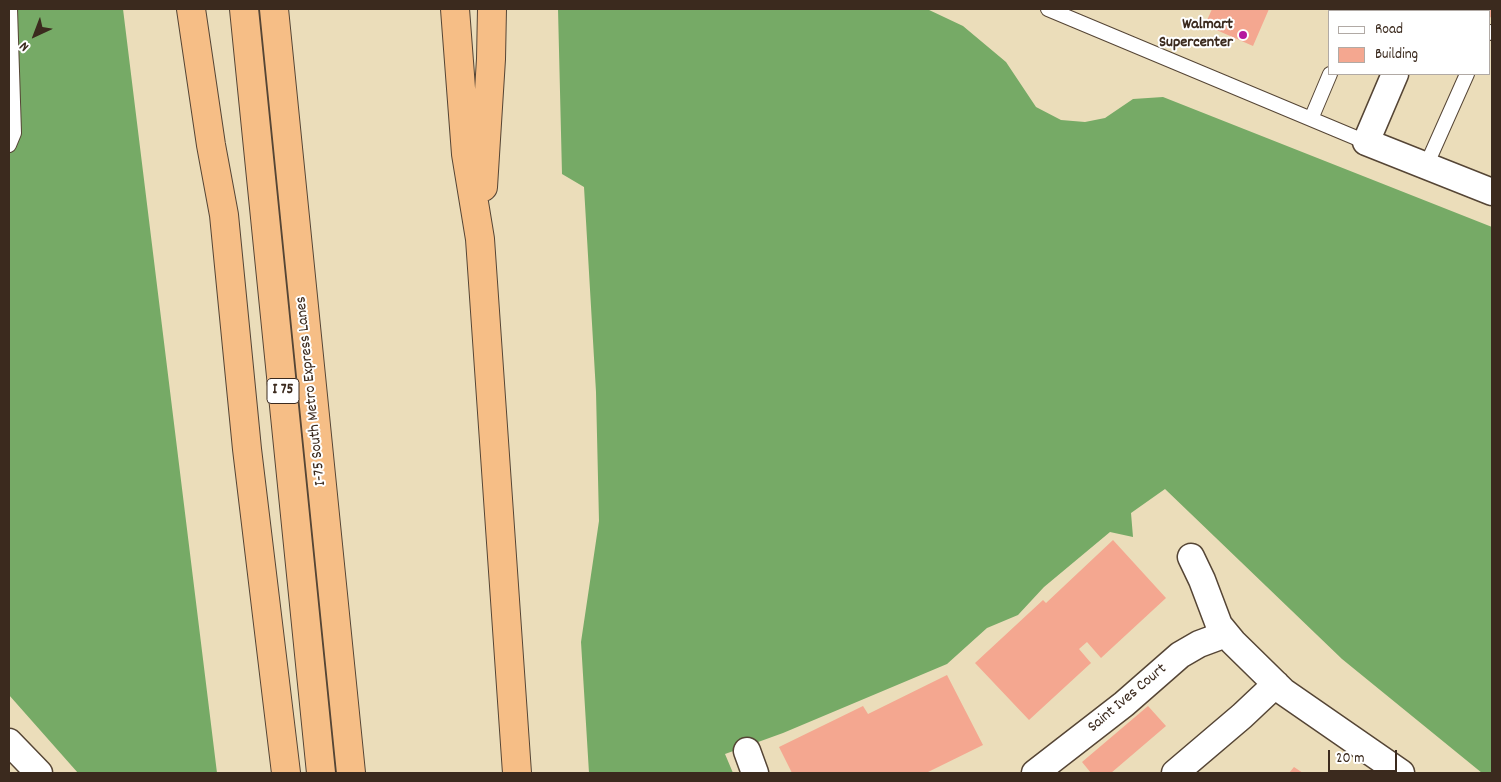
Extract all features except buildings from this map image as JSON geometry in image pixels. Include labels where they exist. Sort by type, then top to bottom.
[{"type":"highway","points":[[191,9],[211,145],[224,215],[247,449],[286,773]]},
{"type":"highway","name":"I 75","points":[[244,9],[321,773]]},
{"type":"highway","name":"I-75 South Metro Express Lanes","points":[[274,9],[351,773]]},
{"type":"highway","points":[[455,9],[466,154],[480,239],[517,773]]},
{"type":"highway","points":[[480,239],[491,59],[492,9]]},
{"type":"street","points":[[1395,75],[1366,142],[1492,192]]},
{"type":"street","points":[[1191,557],[1202,580],[1215,616],[1226,634],[1276,684],[1297,702],[1401,773]]},
{"type":"street","name":"Saint Ives Court","points":[[1035,773],[1124,704],[1180,655],[1199,644],[1226,634]]},
{"type":"street","points":[[1175,773],[1242,716],[1276,684]]},
{"type":"street","points":[[9,742],[39,773]]},
{"type":"lane","points":[[9,145],[14,133],[10,9]]},
{"type":"lane","points":[[1048,9],[1366,142]]},
{"type":"lane","points":[[1312,119],[1330,75]]},
{"type":"lane","points":[[1426,166],[1467,75]]},
{"type":"green space","points":[[9,9],[123,9],[217,773],[78,773],[9,695]]},
{"type":"green space","points":[[558,9],[927,9],[963,26],[1006,62],[1036,107],[1061,120],[1085,122],[1105,118],[1133,99],[1163,97],[1492,227],[1492,773],[1482,773],[1342,659],[1165,489],[1131,513],[1133,537],[1110,532],[1044,587],[1018,615],[987,628],[947,664],[783,733],[725,754],[733,773],[589,773],[581,642],[599,521],[596,392],[584,187],[562,174]]},
{"type":"place","name":"Walmart Supercenter","points":[[1243,35]]}]
